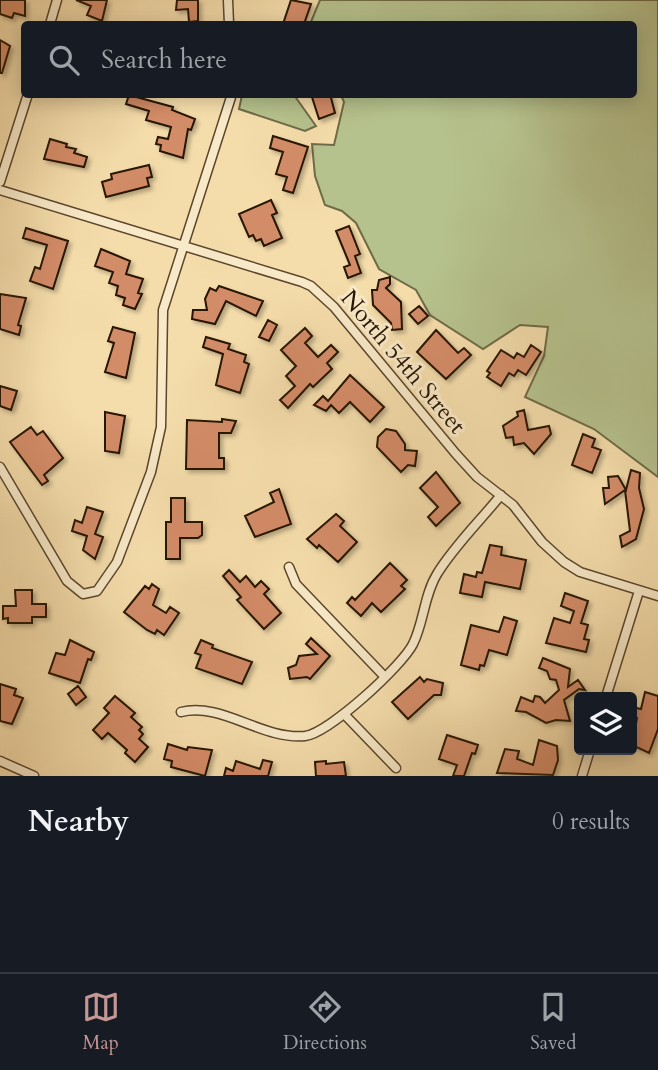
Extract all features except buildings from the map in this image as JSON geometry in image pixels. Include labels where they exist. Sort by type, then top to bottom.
[{"type":"street","points":[[51,21],[57,0]]},
{"type":"street","points":[[228,0],[229,21]]},
{"type":"street","points":[[0,183],[27,98]]},
{"type":"street","points":[[0,467],[67,581],[83,594],[97,592],[107,581],[152,472],[161,427],[161,326],[231,98]]},
{"type":"street","name":"North 54th Street","points":[[0,190],[311,286],[340,314],[456,454],[501,495],[564,562],[580,572],[658,596]]},
{"type":"street","points":[[181,712],[196,708],[282,734],[316,734],[344,715],[411,648],[436,574],[501,495]]},
{"type":"street","points":[[289,566],[296,584],[384,676]]},
{"type":"street","points":[[608,692],[639,590]]},
{"type":"street","points":[[344,715],[396,768]]},
{"type":"street","points":[[582,776],[588,755]]},
{"type":"street","points":[[0,761],[34,776]]},
{"type":"green space","points":[[320,0],[658,0],[658,477],[594,429],[525,397],[544,356],[548,327],[520,325],[483,349],[430,315],[416,290],[379,269],[356,223],[342,211],[325,205],[315,176],[312,144],[334,145],[344,102],[342,98],[637,98],[637,21],[311,21]]},
{"type":"green space","points":[[241,98],[296,98],[316,126],[305,131],[239,109]]}]
